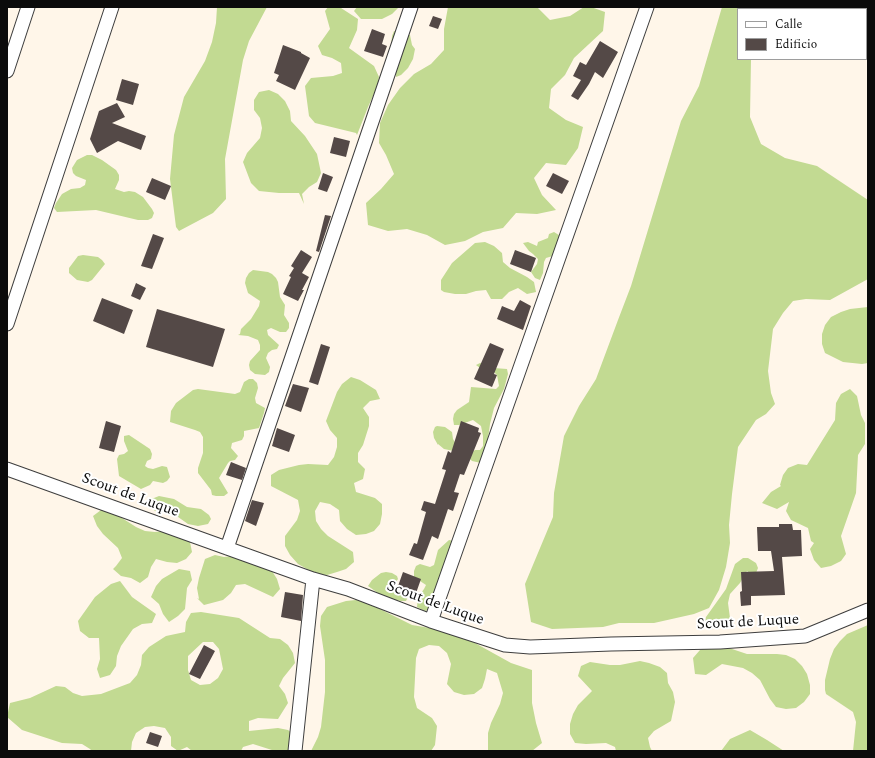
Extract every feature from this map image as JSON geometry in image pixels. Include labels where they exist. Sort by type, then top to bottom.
[{"type":"street","points":[[7,72],[28,7]]},
{"type":"street","points":[[7,324],[112,7]]},
{"type":"street","points":[[227,548],[411,7]]},
{"type":"street","points":[[431,621],[647,7]]},
{"type":"street","name":"Scout de Luque","points":[[7,469],[313,579],[348,589],[431,621],[505,645],[530,647],[720,642],[805,636],[868,610]]},
{"type":"street","points":[[295,751],[313,579]]},
{"type":"green space","points":[[217,7],[267,7],[249,41],[243,60],[225,159],[226,199],[213,213],[179,231],[176,227],[170,179],[174,135],[184,97],[205,61],[212,42],[216,23]]},
{"type":"green space","points":[[328,7],[341,8],[358,19],[357,30],[349,48],[374,66],[379,77],[377,87],[357,135],[356,133],[315,123],[309,116],[305,86],[311,78],[333,76],[342,73],[341,63],[322,55],[318,46],[330,29],[325,11]]},
{"type":"green space","points":[[357,7],[399,7],[392,14],[382,19],[361,19],[354,11]]},
{"type":"green space","points":[[448,7],[537,7],[550,20],[570,16],[584,7],[591,7],[605,12],[603,31],[574,58],[565,75],[551,89],[549,108],[566,120],[583,127],[578,148],[566,165],[546,163],[534,178],[542,195],[556,210],[537,214],[516,213],[503,228],[483,232],[465,241],[445,245],[427,235],[407,229],[388,231],[368,225],[366,203],[394,174],[379,143],[380,123],[388,105],[400,88],[414,74],[431,64],[444,50],[444,29]]},
{"type":"green space","points":[[722,7],[750,7],[737,8],[737,60],[751,60],[750,117],[761,144],[785,158],[817,166],[868,200],[868,279],[830,300],[806,299],[793,301],[773,329],[768,371],[771,393],[775,404],[766,414],[756,420],[738,447],[729,525],[730,543],[726,567],[719,590],[709,608],[694,614],[654,623],[619,623],[603,627],[552,629],[531,622],[525,584],[553,517],[554,493],[564,436],[579,406],[596,379],[631,286],[681,121],[699,86]]},
{"type":"green space","points":[[394,31],[410,35],[412,45],[415,49],[413,59],[408,68],[401,75],[396,77],[391,47]]},
{"type":"green space","points":[[269,90],[278,94],[285,101],[290,111],[291,121],[305,136],[317,154],[321,173],[317,182],[302,194],[304,204],[299,193],[259,191],[251,183],[243,162],[247,153],[260,138],[262,128],[260,118],[254,110],[254,100],[259,92]]},
{"type":"green space","points":[[87,155],[92,155],[102,160],[116,170],[119,175],[119,180],[115,189],[124,192],[135,192],[143,197],[154,213],[152,218],[148,220],[138,220],[96,210],[57,212],[54,208],[62,194],[71,189],[80,188],[85,185],[86,180],[76,176],[73,173],[72,168],[77,160]]},
{"type":"green space","points":[[554,232],[567,240],[556,255],[546,258],[540,280],[535,278],[531,272],[537,264],[538,259],[523,243],[528,242],[537,246],[538,242],[548,238],[549,234]]},
{"type":"green space","points":[[485,242],[494,246],[502,253],[503,262],[510,268],[534,282],[536,292],[527,294],[518,288],[509,292],[502,299],[491,299],[486,290],[466,294],[455,294],[441,290],[441,280],[452,263],[475,243]]},
{"type":"green space","points":[[83,255],[98,257],[105,264],[92,280],[88,282],[77,280],[69,273],[69,268],[78,256]]},
{"type":"green space","points":[[253,270],[268,272],[276,278],[280,297],[285,305],[284,315],[289,323],[289,328],[286,332],[280,332],[271,328],[267,330],[268,335],[279,345],[277,349],[268,353],[266,358],[270,367],[269,372],[265,375],[255,374],[250,370],[249,365],[250,361],[260,350],[258,340],[248,336],[238,335],[259,306],[260,301],[248,293],[245,283],[249,273]]},
{"type":"green space","points":[[868,307],[868,363],[862,364],[843,362],[825,353],[822,344],[822,334],[825,325],[831,317],[850,309]]},
{"type":"green space","points":[[480,363],[494,368],[507,369],[508,374],[504,389],[494,408],[488,439],[481,463],[472,461],[468,457],[475,450],[480,450],[483,446],[481,426],[473,420],[459,425],[454,425],[453,419],[457,410],[469,402],[471,387],[496,389],[499,386],[497,375],[494,372],[480,368],[476,365]]},
{"type":"green space","points":[[351,377],[360,380],[376,390],[380,399],[370,401],[363,408],[369,417],[369,426],[363,445],[358,453],[358,462],[365,469],[363,479],[354,483],[356,492],[375,498],[382,504],[382,514],[380,524],[374,531],[356,535],[347,529],[340,521],[339,510],[330,504],[320,502],[315,511],[316,521],[328,536],[353,552],[354,562],[346,569],[337,572],[327,575],[316,574],[298,564],[290,555],[285,546],[285,536],[297,520],[300,511],[298,500],[271,486],[271,475],[279,470],[299,465],[328,465],[334,457],[337,447],[337,438],[330,430],[326,421],[337,392],[342,384]]},
{"type":"green space","points":[[249,379],[253,379],[257,383],[258,388],[255,398],[256,403],[265,408],[264,413],[259,428],[244,431],[242,440],[232,443],[231,448],[238,456],[235,460],[228,463],[219,478],[228,493],[224,496],[212,495],[211,490],[198,473],[198,468],[203,453],[203,437],[200,432],[170,422],[171,411],[176,403],[193,390],[198,389],[235,394],[240,392],[244,382]]},
{"type":"green space","points":[[850,389],[857,396],[861,415],[865,423],[865,444],[858,455],[856,493],[841,536],[846,554],[841,561],[831,566],[821,568],[814,560],[810,549],[814,543],[811,541],[808,528],[791,520],[786,511],[789,502],[777,509],[762,503],[771,492],[781,486],[783,475],[788,468],[798,464],[807,465],[835,420],[836,403],[841,394]]},
{"type":"green space","points":[[437,426],[445,427],[452,432],[453,439],[456,444],[454,451],[444,449],[438,445],[434,438],[433,432]]},
{"type":"green space","points":[[129,435],[150,449],[152,454],[151,459],[147,461],[145,466],[153,469],[162,466],[167,467],[170,477],[167,481],[163,483],[153,481],[150,485],[141,489],[119,476],[117,459],[119,455],[128,451],[124,441],[124,436]]},
{"type":"green space","points":[[159,496],[174,499],[187,507],[201,509],[209,515],[211,519],[208,524],[198,526],[188,524],[171,512],[155,511],[147,503],[149,500]]},
{"type":"green space","points":[[101,510],[111,511],[145,531],[155,532],[176,530],[184,534],[190,542],[192,552],[186,559],[177,563],[156,559],[151,567],[148,577],[140,583],[131,578],[121,576],[113,569],[122,558],[118,548],[103,534],[97,526],[93,516]]},
{"type":"green space","points":[[449,540],[454,541],[430,609],[425,611],[417,607],[418,597],[426,585],[414,577],[414,571],[416,566],[420,564],[430,567],[434,565],[438,550]]},
{"type":"green space","points":[[215,555],[224,557],[233,556],[272,571],[277,579],[280,589],[273,597],[245,584],[236,585],[231,593],[223,600],[204,605],[197,598],[199,599],[197,588],[199,578],[205,559]]},
{"type":"green space","points":[[743,558],[748,558],[756,563],[758,568],[756,573],[751,574],[747,571],[740,583],[730,594],[728,603],[730,618],[729,623],[720,627],[709,626],[705,622],[706,617],[726,589],[735,564]]},
{"type":"green space","points":[[179,569],[190,571],[192,580],[187,588],[185,609],[169,622],[163,614],[159,604],[151,597],[156,586],[162,579]]},
{"type":"green space","points":[[386,572],[397,576],[398,579],[394,585],[394,590],[406,597],[406,601],[385,598],[368,586],[372,580],[381,573]]},
{"type":"green space","points":[[120,581],[132,597],[156,614],[152,623],[142,624],[133,629],[121,646],[117,656],[116,666],[110,675],[100,678],[97,669],[100,659],[99,638],[89,638],[80,631],[78,621],[95,597],[111,584]]},
{"type":"green space","points":[[356,600],[366,602],[412,625],[442,630],[466,638],[511,663],[532,670],[532,703],[542,743],[532,751],[488,751],[488,733],[503,693],[497,673],[487,669],[482,688],[474,694],[464,695],[454,692],[447,684],[451,664],[447,653],[439,646],[429,645],[419,649],[416,658],[414,697],[417,708],[432,718],[437,726],[435,745],[431,751],[311,751],[321,727],[325,692],[325,660],[320,626],[321,616],[327,607],[346,601]]},
{"type":"green space","points":[[201,612],[239,618],[270,638],[280,639],[288,645],[293,653],[295,663],[283,678],[279,686],[285,694],[288,703],[278,719],[258,718],[249,721],[249,731],[278,728],[288,730],[296,736],[295,751],[275,751],[253,744],[243,747],[241,751],[192,751],[187,747],[178,751],[171,746],[171,737],[165,728],[154,726],[145,727],[136,733],[132,742],[131,751],[92,751],[82,744],[62,743],[22,730],[7,717],[10,703],[30,698],[56,686],[65,687],[73,693],[82,696],[101,694],[130,683],[137,675],[141,665],[142,655],[149,647],[166,636],[185,632],[186,622],[191,613]],"holes":[[[203,642],[213,642],[219,649],[223,669],[218,678],[210,684],[200,685],[191,680],[188,670],[188,656]]]},
{"type":"green space","points":[[868,625],[868,751],[853,751],[856,722],[853,712],[826,694],[825,680],[830,659],[834,649],[840,641],[847,634]]},
{"type":"green space","points":[[720,645],[747,654],[777,654],[786,655],[795,659],[807,674],[810,685],[810,694],[804,702],[796,708],[786,709],[776,707],[760,680],[743,668],[722,664],[706,675],[695,674],[693,658],[700,650],[709,646]]},
{"type":"green space","points":[[640,661],[660,667],[667,673],[668,683],[673,692],[675,702],[671,721],[654,731],[648,738],[652,751],[616,751],[615,747],[606,743],[575,743],[570,734],[570,724],[573,714],[578,705],[592,691],[578,676],[581,666],[590,662],[620,665]]},
{"type":"green space","points":[[750,730],[784,751],[721,751],[730,739]]},
{"type":"building","points":[[433,16],[442,19],[438,29],[429,26]]},
{"type":"building","points":[[372,29],[385,34],[382,44],[387,46],[383,57],[364,51]]},
{"type":"building","points":[[600,41],[618,52],[603,78],[595,72],[578,100],[571,96],[581,80],[573,76],[580,62],[586,65]]},
{"type":"building","points":[[283,45],[301,52],[310,58],[295,90],[276,81],[279,75],[274,73]]},
{"type":"building","points":[[122,79],[139,84],[133,105],[116,100]]},
{"type":"building","points":[[117,103],[125,117],[112,123],[146,136],[141,150],[118,141],[97,153],[90,139],[99,111]]},
{"type":"building","points":[[334,137],[350,141],[346,157],[330,153]]},
{"type":"building","points":[[323,173],[333,177],[327,192],[318,189]]},
{"type":"building","points":[[553,173],[569,181],[562,194],[546,186]]},
{"type":"building","points":[[152,178],[171,186],[165,200],[146,192]]},
{"type":"building","points":[[325,215],[331,216],[319,252],[316,251]]},
{"type":"building","points":[[153,234],[164,238],[152,269],[141,266]]},
{"type":"building","points":[[301,250],[312,257],[302,273],[309,277],[298,301],[283,294],[291,277],[289,276],[294,268],[291,266]]},
{"type":"building","points":[[515,250],[536,258],[531,272],[510,264]]},
{"type":"building","points":[[136,283],[146,288],[140,300],[131,296]]},
{"type":"building","points":[[102,298],[133,310],[124,334],[93,321]]},
{"type":"building","points":[[520,300],[531,306],[523,330],[497,319],[502,306],[514,311]]},
{"type":"building","points":[[157,309],[225,329],[213,367],[146,347]]},
{"type":"building","points":[[490,343],[504,349],[494,374],[497,375],[492,387],[474,379]]},
{"type":"building","points":[[321,344],[330,347],[318,385],[309,382]]},
{"type":"building","points":[[293,384],[309,388],[301,412],[285,406]]},
{"type":"building","points":[[106,421],[121,426],[114,452],[99,448]]},
{"type":"building","points":[[461,421],[479,428],[478,432],[481,433],[464,475],[460,474],[454,492],[459,493],[453,511],[448,509],[438,539],[432,536],[423,560],[409,555],[414,543],[417,544],[426,512],[421,510],[424,501],[435,504],[446,470],[442,469],[448,451],[451,453]]},
{"type":"building","points":[[277,428],[295,435],[289,452],[272,446]]},
{"type":"building","points":[[231,462],[246,468],[242,480],[226,475]]},
{"type":"building","points":[[252,500],[264,503],[256,526],[245,521]]},
{"type":"building","points":[[779,524],[792,524],[793,530],[801,530],[802,556],[782,557],[785,595],[751,596],[751,605],[741,606],[741,572],[774,571],[771,551],[758,551],[757,527],[779,527]]},
{"type":"building","points":[[403,572],[421,579],[415,596],[397,589]]},
{"type":"building","points":[[285,592],[303,595],[301,621],[281,617]]},
{"type":"building","points":[[204,645],[215,651],[200,679],[189,674]]},
{"type":"building","points":[[150,732],[162,736],[158,747],[146,743]]}]
